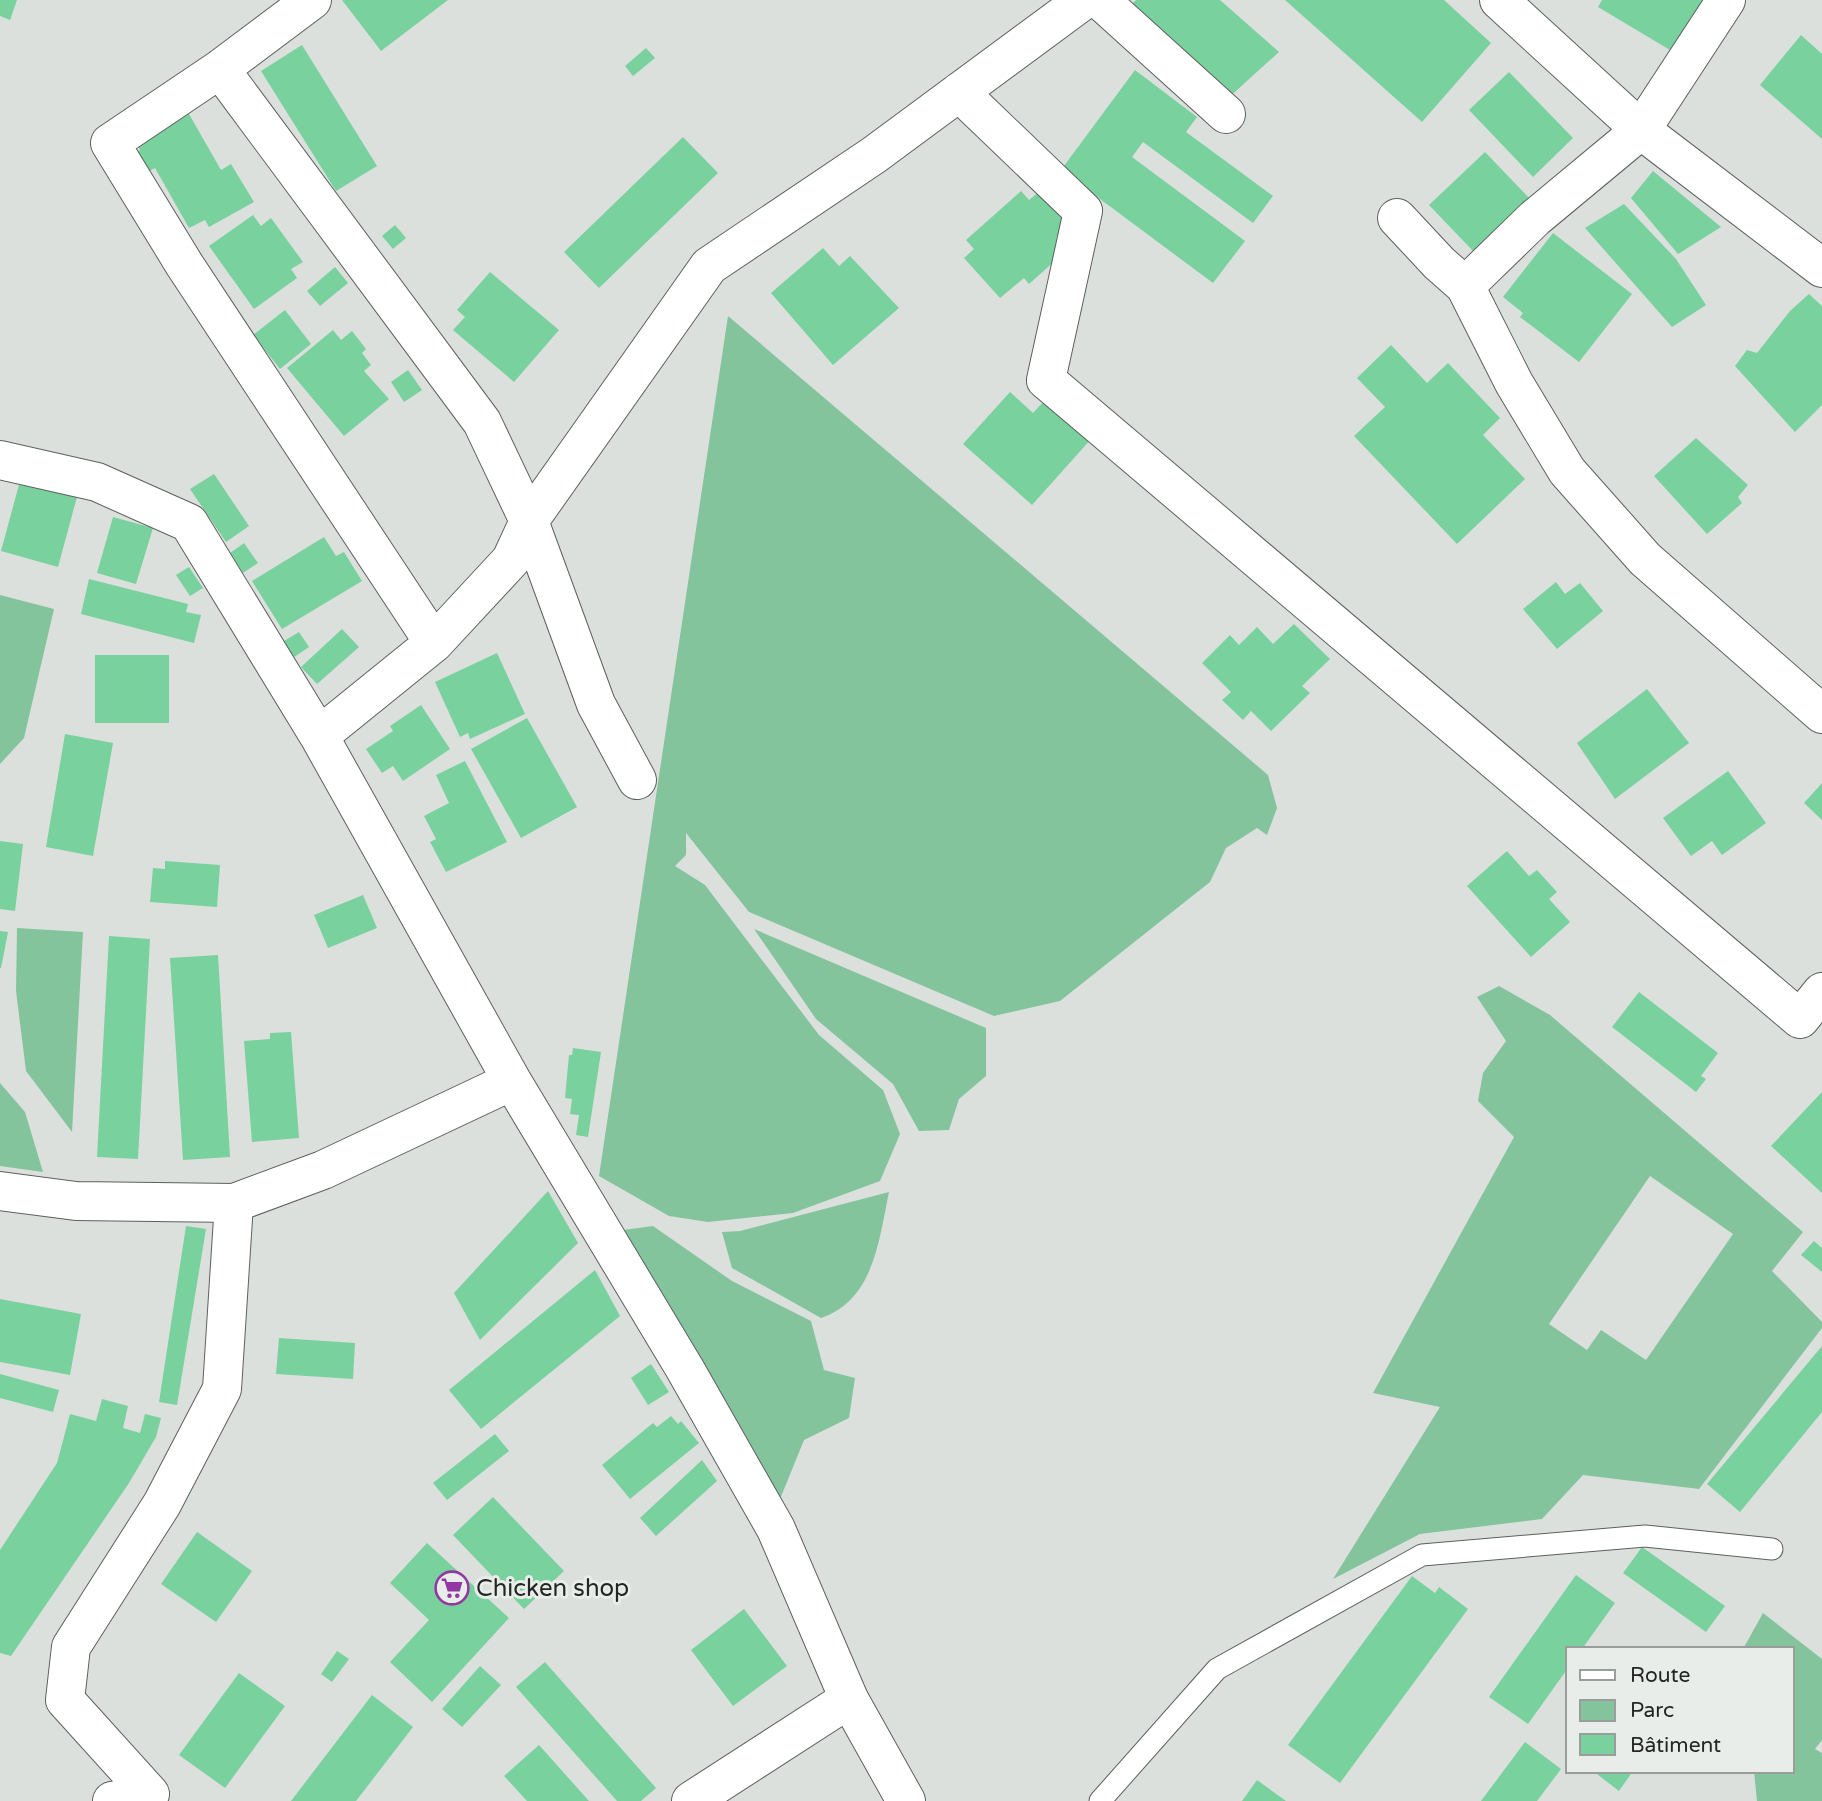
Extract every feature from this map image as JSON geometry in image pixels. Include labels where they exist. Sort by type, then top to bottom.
[{"type":"street","points":[[312,0],[220,69],[110,143],[184,264],[434,643]]},
{"type":"street","points":[[319,736],[434,643],[511,560],[529,521],[709,266],[874,155],[1084,0]]},
{"type":"street","points":[[1100,0],[1226,114]]},
{"type":"street","points":[[1499,0],[1641,130],[1822,268]]},
{"type":"street","points":[[1465,286],[1535,218],[1641,130],[1726,0]]},
{"type":"street","points":[[220,69],[482,422],[529,521],[596,704],[638,780]]},
{"type":"street","points":[[959,92],[1083,211],[1046,380],[1800,1019],[1822,992]]},
{"type":"street","points":[[1397,218],[1438,263],[1465,286],[1514,383],[1567,471],[1645,559],[1822,714]]},
{"type":"street","points":[[0,460],[97,482],[189,523],[319,736],[512,1081],[685,1369],[776,1529],[849,1699],[906,1801]]},
{"type":"street","points":[[0,1191],[76,1201],[234,1203],[323,1170],[512,1081]]},
{"type":"street","points":[[154,1797],[65,1700],[71,1647],[162,1504],[222,1389],[234,1203]]},
{"type":"street","points":[[691,1801],[849,1699]]},
{"type":"street","points":[[112,1801],[154,1797]]},
{"type":"lane","points":[[1100,1801],[1217,1670],[1422,1555],[1645,1536],[1772,1549]]},
{"type":"green space","points":[[728,316],[1268,775],[1277,808],[1267,835],[1257,828],[1226,848],[1210,882],[1060,1001],[994,1016],[749,912],[686,833],[686,855],[675,866],[705,885],[819,1035],[883,1090],[900,1134],[880,1181],[793,1213],[708,1222],[669,1216],[599,1176]]},
{"type":"green space","points":[[0,595],[54,609],[24,738],[0,764]]},
{"type":"green space","points":[[17,928],[83,932],[72,1132],[26,1071],[16,991]]},
{"type":"green space","points":[[754,929],[986,1028],[986,1076],[959,1099],[949,1130],[919,1131],[893,1084],[816,1019]]},
{"type":"green space","points":[[1499,986],[1550,1015],[1803,1232],[1772,1271],[1822,1322],[1822,1328],[1699,1489],[1583,1475],[1542,1519],[1420,1534],[1333,1579],[1440,1407],[1373,1393],[1514,1137],[1478,1101],[1483,1073],[1506,1041],[1477,997]],"holes":[[[1650,1176],[1733,1234],[1646,1360],[1601,1330],[1587,1350],[1549,1324]]]},
{"type":"green space","points":[[0,1083],[25,1112],[43,1172],[0,1166]]},
{"type":"green space","points":[[889,1192],[877,1248],[863,1283],[853,1297],[839,1309],[821,1318],[732,1268],[722,1232],[740,1231]]},
{"type":"green space","points":[[653,1226],[732,1281],[811,1321],[824,1370],[855,1378],[849,1418],[804,1440],[778,1504],[623,1230]]},
{"type":"green space","points":[[1763,1613],[1822,1659],[1822,1740],[1815,1749],[1822,1753],[1822,1801],[1757,1801],[1754,1773],[1794,1773],[1794,1647],[1744,1647]]},
{"type":"building","points":[[0,0],[17,0],[10,20],[0,16]]},
{"type":"building","points":[[342,0],[448,0],[381,51]]},
{"type":"building","points":[[1136,0],[1220,0],[1279,52],[1226,100],[1124,12]]},
{"type":"building","points":[[1285,0],[1444,0],[1491,43],[1422,122]]},
{"type":"building","points":[[1602,0],[1714,0],[1680,56],[1598,7]]},
{"type":"building","points":[[1801,35],[1822,54],[1822,139],[1760,85]]},
{"type":"building","points":[[302,45],[377,166],[336,191],[261,71]]},
{"type":"building","points":[[646,48],[655,58],[633,76],[625,66]]},
{"type":"building","points":[[1135,70],[1197,117],[1186,132],[1273,196],[1253,223],[1143,142],[1132,157],[1245,241],[1213,283],[1061,170]]},
{"type":"building","points":[[1509,72],[1573,138],[1533,177],[1469,110]]},
{"type":"building","points":[[185,107],[221,170],[231,164],[254,202],[209,227],[205,220],[189,228],[155,168],[144,174],[132,154],[140,150],[132,137]]},
{"type":"building","points":[[683,137],[718,173],[599,288],[564,252]]},
{"type":"building","points":[[1485,152],[1529,198],[1473,251],[1429,205]]},
{"type":"building","points":[[1653,171],[1721,227],[1678,254],[1631,198]]},
{"type":"building","points":[[1021,191],[1029,200],[1040,191],[1071,225],[1056,238],[1067,250],[1029,284],[1024,278],[1000,298],[964,258],[974,249],[966,240]]},
{"type":"building","points":[[1624,204],[1676,259],[1706,305],[1672,327],[1585,228]]},
{"type":"building","points":[[253,215],[261,226],[271,218],[303,262],[291,269],[297,278],[254,309],[209,246]]},
{"type":"building","points":[[395,225],[406,238],[393,249],[382,236]]},
{"type":"building","points":[[1553,233],[1632,294],[1579,362],[1520,317],[1523,313],[1503,297]]},
{"type":"building","points":[[823,248],[839,266],[850,256],[899,308],[833,365],[771,293]]},
{"type":"building","points":[[335,267],[348,283],[320,306],[307,291]]},
{"type":"building","points":[[490,272],[559,330],[514,382],[453,330],[465,317],[457,310]]},
{"type":"building","points":[[1809,294],[1822,306],[1822,405],[1795,432],[1735,366],[1747,350],[1757,353],[1790,311]]},
{"type":"building","points":[[285,310],[311,344],[280,369],[253,335]]},
{"type":"building","points":[[333,330],[341,340],[352,331],[366,349],[362,353],[371,365],[364,371],[389,399],[344,436],[287,368]]},
{"type":"building","points":[[1391,345],[1427,383],[1448,363],[1500,418],[1483,435],[1525,479],[1457,544],[1354,436],[1385,407],[1357,378]]},
{"type":"building","points":[[408,370],[422,390],[404,402],[391,382]]},
{"type":"building","points":[[1010,392],[1033,413],[1047,398],[1092,438],[1032,505],[963,444]]},
{"type":"building","points":[[1696,438],[1748,485],[1738,497],[1742,503],[1707,534],[1654,476]]},
{"type":"building","points":[[214,474],[249,526],[226,542],[190,489]]},
{"type":"building","points":[[20,481],[77,497],[58,567],[1,551]]},
{"type":"building","points":[[113,517],[153,528],[136,584],[97,573]]},
{"type":"building","points":[[324,537],[336,556],[344,552],[362,581],[282,629],[252,581]]},
{"type":"building","points":[[244,543],[258,563],[243,573],[230,553]]},
{"type":"building","points":[[189,567],[203,588],[190,596],[176,575]]},
{"type":"building","points":[[89,579],[188,604],[186,612],[201,615],[194,643],[81,614]]},
{"type":"building","points":[[1556,582],[1565,594],[1580,583],[1603,611],[1557,649],[1523,609]]},
{"type":"building","points":[[1294,624],[1330,659],[1302,686],[1310,693],[1271,731],[1251,711],[1243,720],[1222,700],[1231,692],[1202,663],[1230,635],[1239,645],[1257,627],[1273,644]]},
{"type":"building","points":[[342,629],[359,647],[317,684],[301,667]]},
{"type":"building","points":[[299,632],[309,647],[294,657],[284,641]]},
{"type":"building","points":[[497,653],[525,714],[470,739],[468,733],[460,737],[435,682]]},
{"type":"building","points":[[95,655],[169,655],[169,723],[95,723]]},
{"type":"building","points":[[1647,689],[1689,743],[1615,799],[1577,743]]},
{"type":"building","points":[[421,705],[450,749],[403,781],[393,766],[382,773],[366,749],[393,731],[390,726]]},
{"type":"building","points":[[527,718],[577,807],[521,838],[471,749]]},
{"type":"building","points":[[65,734],[113,743],[93,856],[46,847]]},
{"type":"building","points":[[465,761],[507,842],[446,872],[430,842],[436,839],[424,816],[449,803],[436,775]]},
{"type":"building","points":[[1728,771],[1766,823],[1722,855],[1712,841],[1691,856],[1663,818]]},
{"type":"building","points":[[1822,783],[1822,820],[1804,803]]},
{"type":"building","points":[[0,841],[23,844],[15,911],[0,909]]},
{"type":"building","points":[[1507,851],[1529,876],[1537,870],[1557,892],[1549,899],[1570,922],[1531,957],[1467,886]]},
{"type":"building","points":[[165,861],[220,865],[217,907],[150,902],[153,868],[165,869]]},
{"type":"building","points":[[363,895],[377,928],[328,948],[314,915]]},
{"type":"building","points":[[0,931],[8,932],[1,968],[0,968]]},
{"type":"building","points":[[109,936],[150,939],[138,1159],[97,1157]]},
{"type":"building","points":[[218,955],[230,1157],[183,1160],[170,958]]},
{"type":"building","points":[[1639,992],[1718,1053],[1701,1076],[1706,1079],[1696,1092],[1612,1027]]},
{"type":"building","points":[[291,1032],[299,1138],[252,1142],[244,1041],[270,1039],[270,1033]]},
{"type":"building","points":[[573,1048],[601,1052],[588,1137],[576,1135],[579,1115],[570,1114],[572,1099],[565,1098],[569,1055],[572,1055]]},
{"type":"building","points":[[1822,1092],[1822,1193],[1771,1146]]},
{"type":"building","points":[[548,1191],[578,1243],[480,1340],[454,1293]]},
{"type":"building","points":[[186,1226],[206,1229],[177,1405],[159,1402]]},
{"type":"building","points":[[1814,1241],[1822,1248],[1822,1272],[1801,1255]]},
{"type":"building","points":[[595,1270],[620,1316],[481,1429],[449,1390]]},
{"type":"building","points":[[0,1299],[81,1314],[70,1375],[0,1362]]},
{"type":"building","points":[[279,1338],[355,1343],[353,1379],[276,1374]]},
{"type":"building","points":[[1822,1346],[1822,1412],[1740,1512],[1707,1484]]},
{"type":"building","points":[[651,1364],[669,1392],[648,1405],[631,1378]]},
{"type":"building","points":[[0,1374],[59,1390],[53,1412],[0,1398]]},
{"type":"building","points":[[102,1399],[128,1406],[123,1428],[140,1433],[145,1414],[161,1418],[156,1437],[129,1483],[11,1656],[0,1653],[0,1550],[57,1463],[70,1414],[96,1421]]},
{"type":"building","points":[[671,1416],[678,1424],[681,1421],[699,1443],[630,1499],[602,1465],[653,1423],[657,1427]]},
{"type":"building","points":[[495,1434],[509,1451],[447,1500],[433,1483]]},
{"type":"building","points":[[702,1460],[717,1481],[656,1536],[640,1518]]},
{"type":"building","points":[[493,1497],[564,1571],[524,1609],[453,1535]]},
{"type":"building","points":[[197,1532],[252,1571],[216,1622],[161,1584]]},
{"type":"building","points":[[427,1543],[509,1618],[432,1702],[390,1662],[429,1620],[390,1583]]},
{"type":"building","points":[[1642,1547],[1725,1606],[1706,1632],[1623,1573]]},
{"type":"building","points":[[1576,1575],[1615,1603],[1583,1647],[1566,1647],[1566,1671],[1528,1724],[1489,1697]]},
{"type":"building","points":[[1412,1576],[1435,1593],[1439,1587],[1468,1609],[1340,1783],[1288,1745]]},
{"type":"building","points":[[744,1609],[787,1666],[733,1706],[691,1650]]},
{"type":"building","points":[[337,1651],[349,1659],[332,1682],[321,1674]]},
{"type":"building","points":[[545,1662],[656,1788],[641,1801],[617,1801],[516,1687]]},
{"type":"building","points":[[480,1666],[501,1685],[462,1727],[442,1709]]},
{"type":"building","points":[[239,1673],[285,1706],[225,1788],[179,1755]]},
{"type":"building","points":[[372,1695],[413,1727],[356,1801],[291,1801]]},
{"type":"building","points":[[1525,1742],[1561,1769],[1537,1801],[1481,1801]]},
{"type":"building","points":[[539,1745],[589,1801],[527,1801],[504,1776]]},
{"type":"building","points":[[1596,1773],[1632,1773],[1619,1791]]},
{"type":"building","points":[[1257,1780],[1286,1801],[1242,1801]]},
{"type":"place","name":"Chicken shop","points":[[452,1588]]}]
